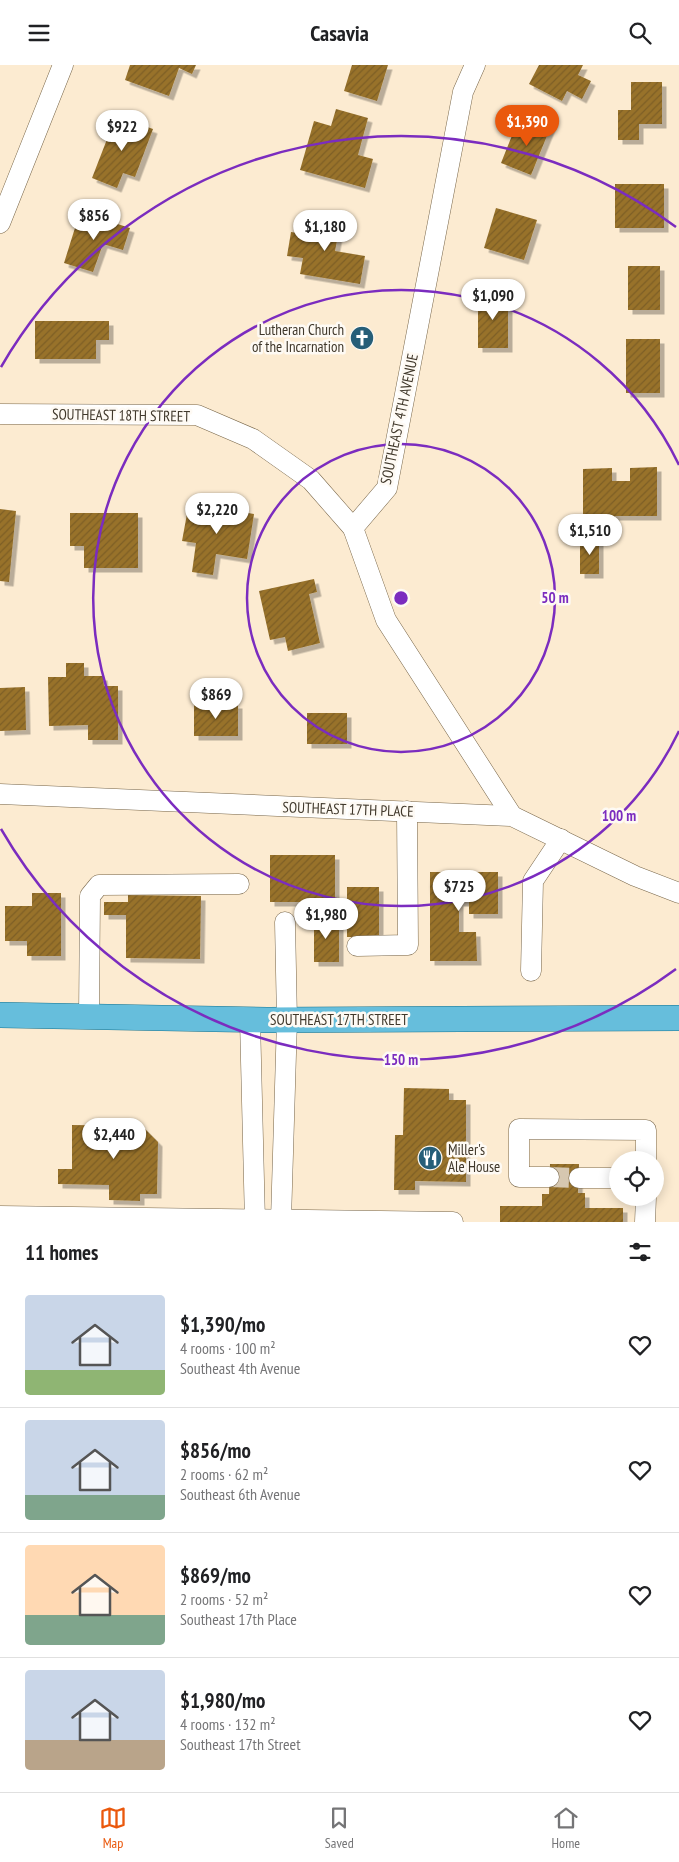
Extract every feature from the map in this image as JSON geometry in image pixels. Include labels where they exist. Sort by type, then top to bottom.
[{"type":"main road","name":"SOUTHEAST 17TH STREET","points":[[0,1015],[287,1020],[679,1017]]},
{"type":"street","points":[[0,223],[63,65]]},
{"type":"street","name":"SOUTHEAST 4TH AVENUE","points":[[352,528],[387,488],[463,92],[475,65]]},
{"type":"street","name":"SOUTHEAST 18TH STREET","points":[[0,414],[197,415],[253,439],[297,470],[311,481],[352,528]]},
{"type":"street","points":[[352,528],[386,620],[512,816]]},
{"type":"street","name":"SOUTHEAST 17TH PLACE","points":[[0,794],[512,816],[635,876],[679,893]]},
{"type":"street","points":[[357,946],[408,945],[407,811]]},
{"type":"street","points":[[531,971],[533,881],[561,839]]},
{"type":"street","points":[[89,1017],[90,895],[100,885],[239,884]]},
{"type":"street","points":[[282,1220],[287,1020],[285,922]]},
{"type":"street","points":[[250,1019],[255,1221]]},
{"type":"street","points":[[549,1177],[519,1177],[519,1129],[646,1129],[646,1151]]},
{"type":"street","points":[[579,1178],[609,1178]]},
{"type":"street","points":[[645,1222],[646,1206]]},
{"type":"street","points":[[0,1216],[255,1221],[453,1222]]},
{"type":"building","points":[[130,65],[196,65],[192,74],[179,68],[169,96],[125,80]]},
{"type":"building","points":[[352,65],[388,65],[377,101],[344,91]]},
{"type":"building","points":[[539,65],[583,65],[578,75],[591,81],[582,99],[567,91],[562,101],[529,84]]},
{"type":"building","points":[[631,82],[662,82],[662,124],[639,124],[639,140],[618,140],[618,110],[631,110]]},
{"type":"building","points":[[336,109],[368,118],[358,155],[373,159],[365,188],[300,170],[314,121],[331,126]]},
{"type":"building","points":[[116,116],[153,129],[135,177],[123,173],[117,188],[92,178]]},
{"type":"building","points":[[538,116],[553,121],[531,175],[501,163],[515,128],[530,134]]},
{"type":"building","points":[[615,184],[664,184],[664,228],[615,228]]},
{"type":"building","points":[[496,208],[537,220],[524,260],[484,248]]},
{"type":"building","points":[[80,212],[130,228],[123,250],[103,244],[93,272],[64,263]]},
{"type":"building","points":[[308,214],[341,219],[335,251],[365,256],[360,284],[300,274],[303,258],[287,256],[291,232],[305,234]]},
{"type":"building","points":[[628,266],[660,266],[660,310],[628,310]]},
{"type":"building","points":[[478,294],[508,294],[508,348],[478,348]]},
{"type":"building","points":[[35,321],[109,321],[109,340],[96,340],[96,359],[35,359]]},
{"type":"building","points":[[626,339],[660,339],[660,393],[626,393]]},
{"type":"building","points":[[657,467],[657,516],[615,516],[615,533],[583,533],[583,469],[612,468],[612,481],[630,481],[630,468]]},
{"type":"building","points":[[189,503],[254,514],[247,559],[216,554],[213,575],[192,572],[196,543],[182,541]]},
{"type":"building","points":[[0,509],[16,511],[9,582],[0,581]]},
{"type":"building","points":[[70,513],[138,513],[138,568],[84,568],[84,546],[70,546]]},
{"type":"building","points":[[580,539],[599,539],[599,574],[580,574]]},
{"type":"building","points":[[314,579],[317,592],[309,594],[320,643],[288,651],[285,637],[270,640],[259,591]]},
{"type":"building","points":[[66,663],[84,663],[84,676],[103,676],[104,686],[118,686],[118,740],[88,740],[88,725],[49,726],[48,677],[66,677]]},
{"type":"building","points":[[25,687],[26,730],[0,731],[0,688]]},
{"type":"building","points":[[194,704],[238,704],[238,736],[194,736]]},
{"type":"building","points":[[307,713],[347,713],[347,744],[307,744]]},
{"type":"building","points":[[270,855],[335,855],[335,902],[270,902]]},
{"type":"building","points":[[430,872],[498,872],[498,914],[469,914],[469,902],[459,902],[459,932],[476,932],[477,961],[430,961]]},
{"type":"building","points":[[347,887],[379,887],[379,937],[347,937]]},
{"type":"building","points":[[32,893],[61,893],[61,956],[27,956],[27,941],[5,941],[5,906],[32,906]]},
{"type":"building","points":[[128,895],[201,896],[200,959],[126,958],[126,915],[104,915],[104,902],[128,902]]},
{"type":"building","points":[[314,917],[339,917],[339,962],[314,962]]},
{"type":"building","name":"Miller's Ale House","points":[[404,1088],[449,1089],[449,1100],[466,1100],[466,1182],[415,1181],[415,1190],[394,1190],[395,1135],[403,1135]]},
{"type":"building","points":[[72,1125],[142,1126],[158,1142],[157,1194],[140,1194],[140,1201],[109,1200],[109,1185],[58,1184],[58,1169],[72,1169]]},
{"type":"building","points":[[550,1164],[579,1164],[578,1193],[585,1193],[585,1208],[623,1208],[623,1222],[500,1222],[500,1206],[542,1206],[542,1194],[549,1194]]},
{"type":"tunnel","points":[[549,1177],[579,1178]]},
{"type":"place","name":"Lutheran Church of the Incarnation","points":[[362,338]]},
{"type":"place","name":"Miller's Ale House","points":[[430,1158]]}]
